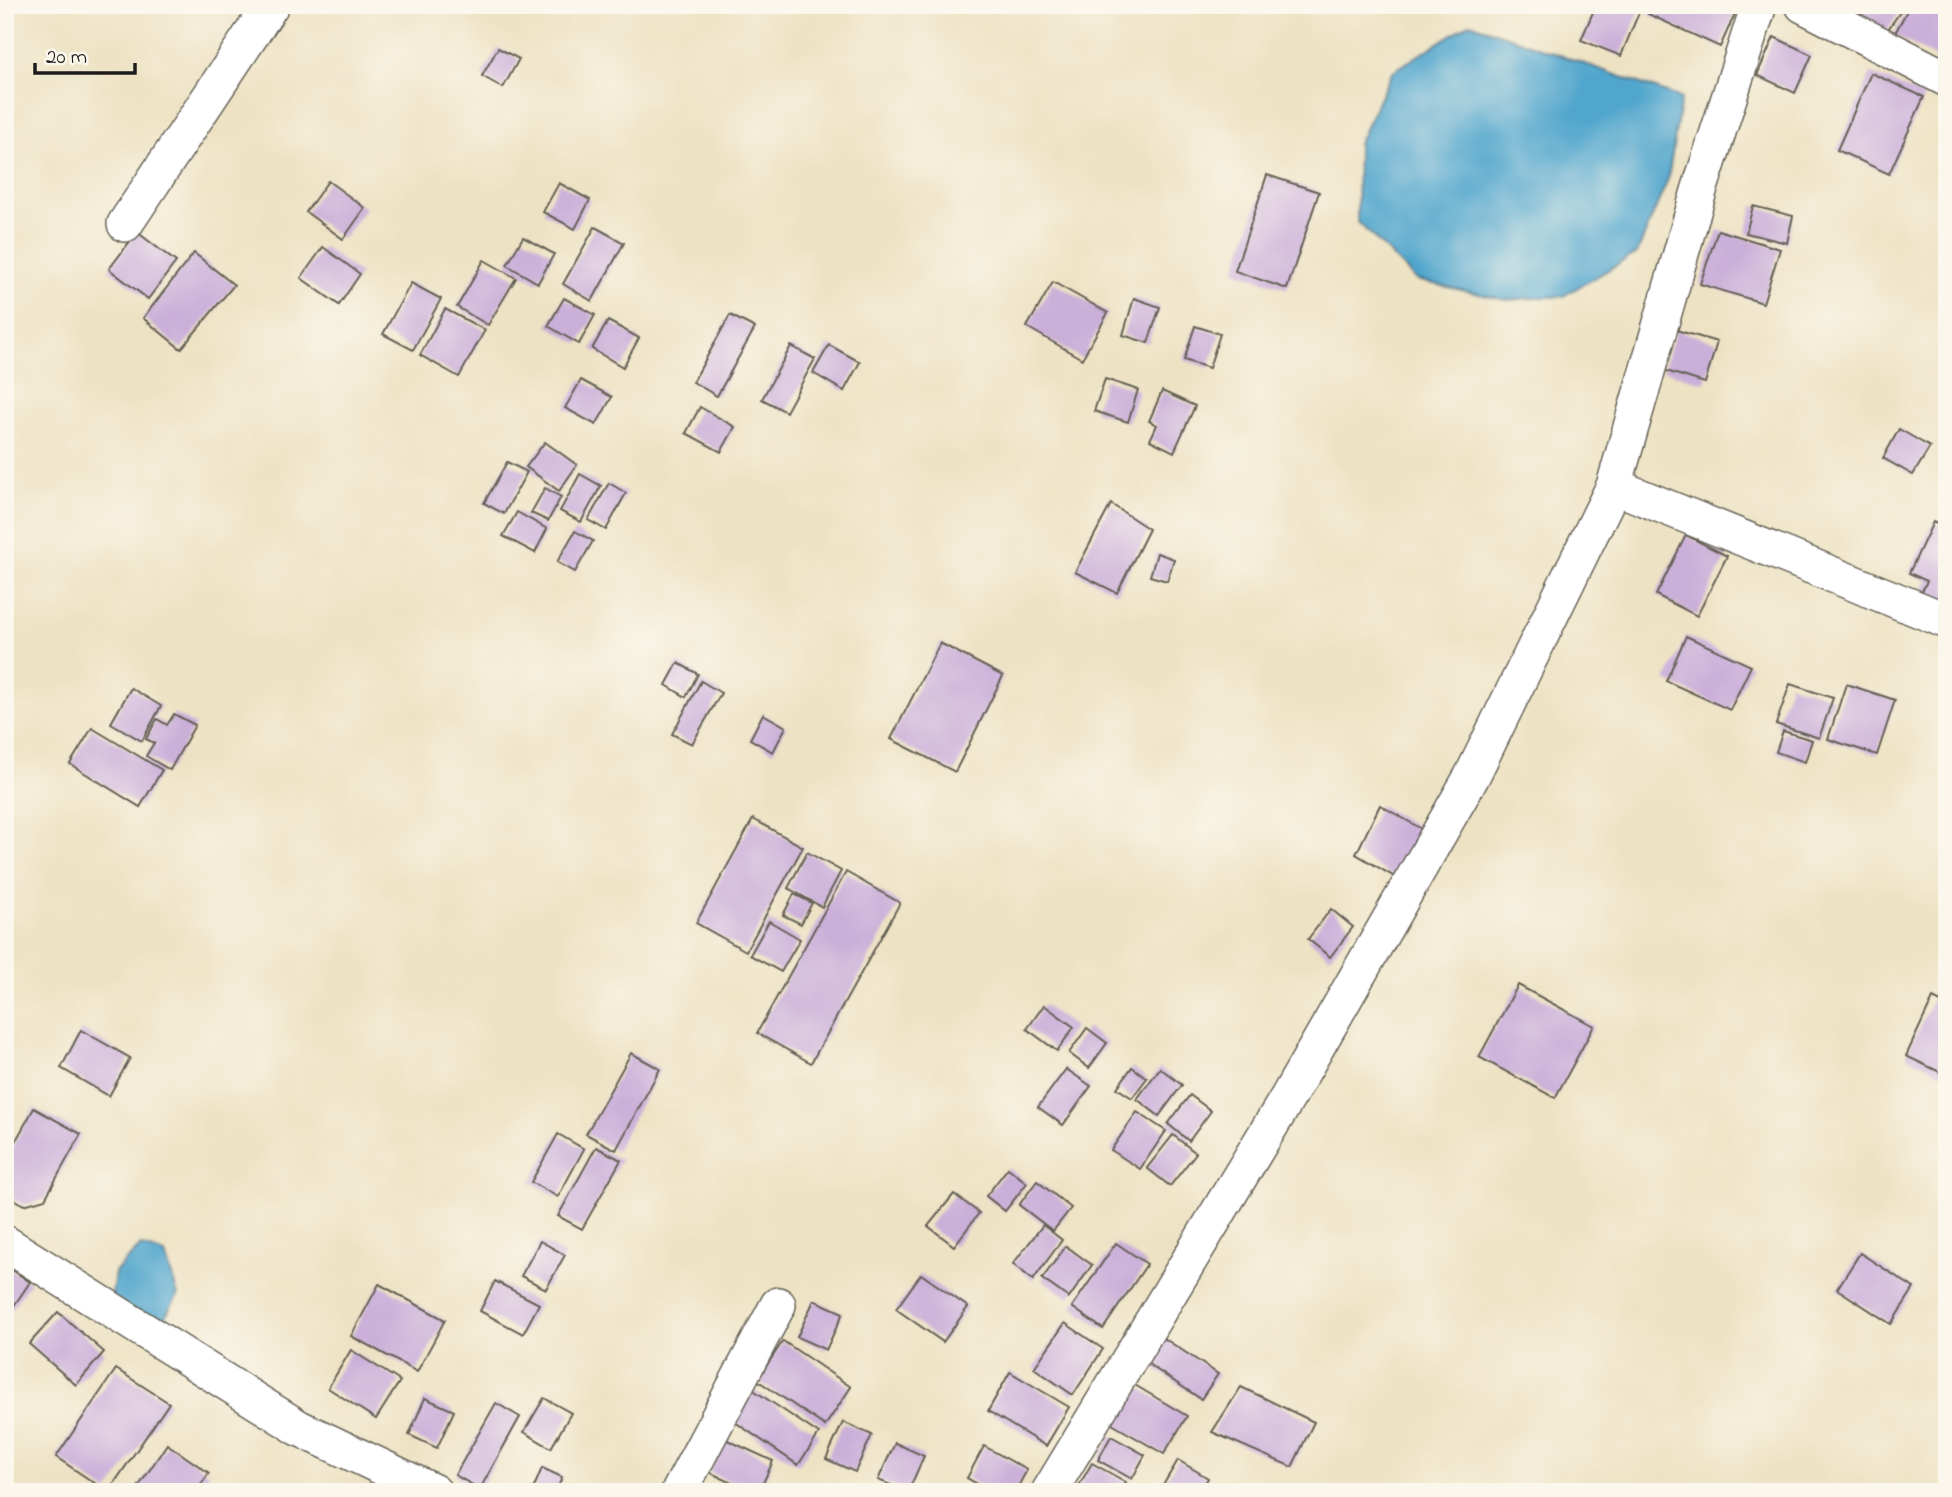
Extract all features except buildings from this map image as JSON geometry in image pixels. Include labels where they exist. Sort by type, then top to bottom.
[{"type":"street","points":[[125,224],[271,5]]},
{"type":"street","points":[[1049,1492],[1289,1097],[1472,776],[1614,486],[1699,191],[1759,5]]},
{"type":"street","points":[[1803,5],[1947,79]]},
{"type":"street","points":[[1614,486],[1947,621]]},
{"type":"street","points":[[5,1243],[299,1428],[434,1492]]},
{"type":"street","points":[[678,1492],[778,1305]]},
{"type":"water","points":[[1470,23],[1681,98],[1668,179],[1637,253],[1563,296],[1506,300],[1416,280],[1357,221],[1358,144],[1392,72]]},
{"type":"water","points":[[141,1246],[165,1254],[178,1295],[164,1318],[147,1316],[111,1300],[115,1272]]}]
